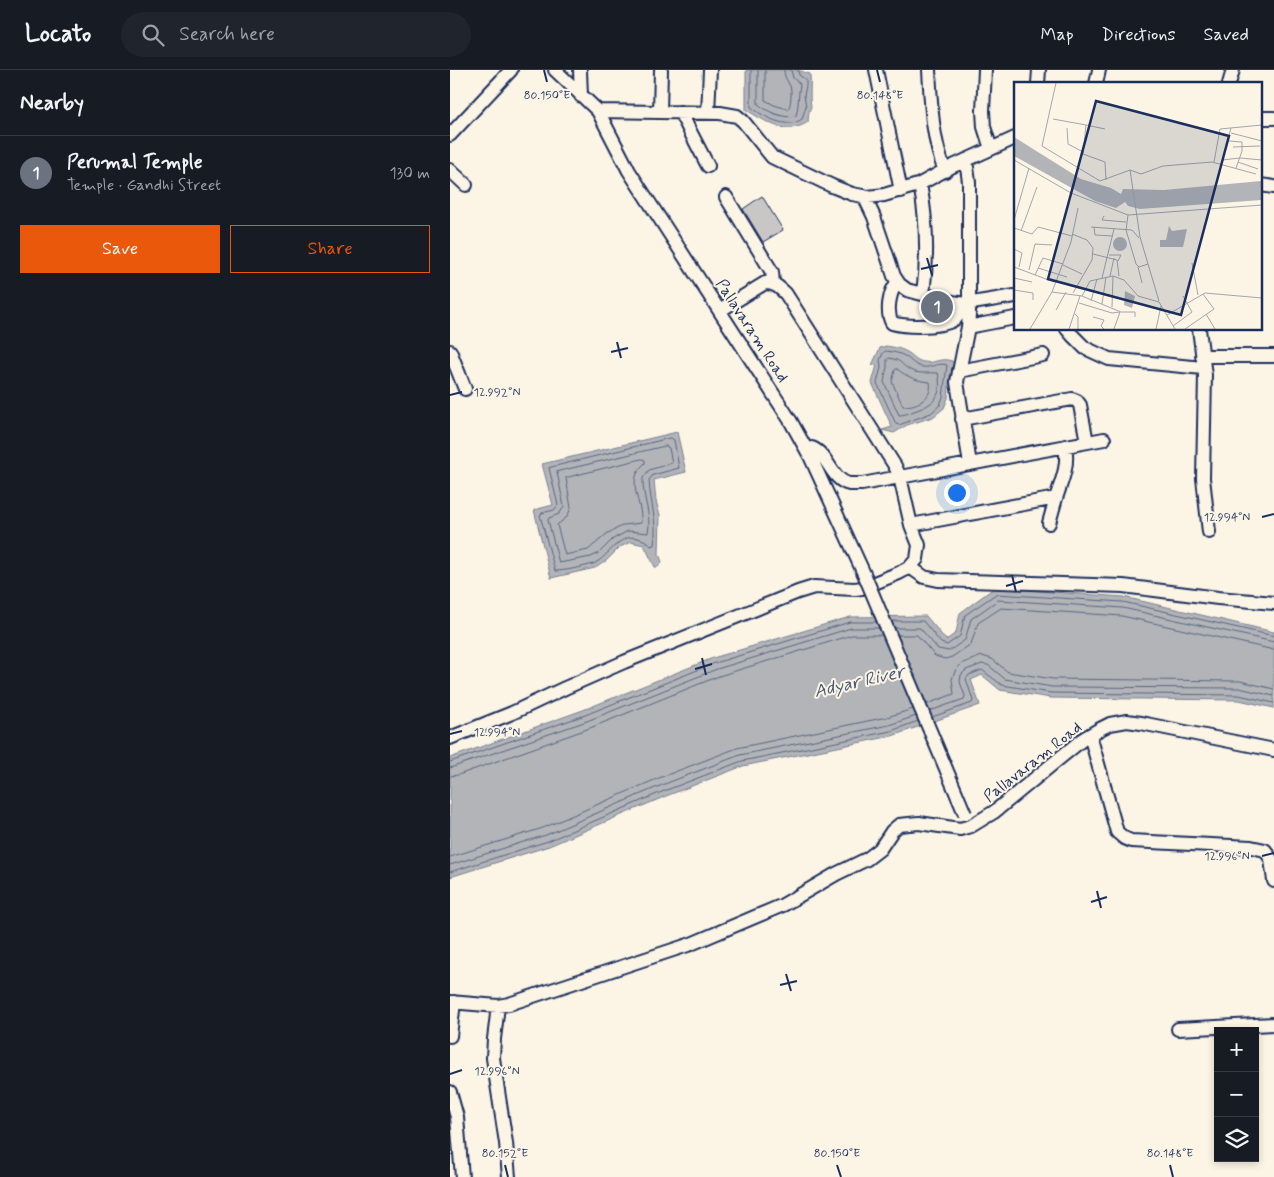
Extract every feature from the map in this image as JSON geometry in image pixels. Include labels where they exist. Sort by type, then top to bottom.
[{"type":"street","points":[[450,135],[511,70]]},
{"type":"street","points":[[555,70],[598,111],[708,113],[737,116],[772,157],[832,186],[852,194],[864,196],[876,196],[901,191],[920,184],[966,160],[1014,138]]},
{"type":"street","points":[[580,70],[581,96]]},
{"type":"street","points":[[660,112],[661,70]]},
{"type":"street","points":[[708,113],[710,70]]},
{"type":"street","points":[[876,70],[901,191]]},
{"type":"street","points":[[929,70],[936,138],[945,171]]},
{"type":"street","points":[[985,70],[983,119],[991,149]]},
{"type":"street","name":"Pallavaram Road","points":[[598,111],[629,171],[721,310],[807,450],[865,576],[971,826],[994,812],[1090,735],[1110,724],[1127,721],[1274,750]]},
{"type":"street","points":[[680,112],[708,166]]},
{"type":"street","points":[[966,160],[969,182],[966,304],[968,327],[957,392],[970,464]]},
{"type":"street","points":[[450,170],[466,184]]},
{"type":"street","points":[[920,184],[926,233],[926,270],[923,294]]},
{"type":"street","points":[[864,196],[874,217],[894,276],[907,290],[966,304],[1014,296]]},
{"type":"street","points":[[726,197],[772,272],[773,283]]},
{"type":"street","points":[[898,282],[892,292],[889,318],[892,323],[928,326],[944,324],[954,320],[966,304]]},
{"type":"street","points":[[450,738],[512,714],[624,662],[798,592],[825,586],[854,590],[862,588],[899,573],[910,567],[917,559],[919,545],[911,525],[900,477],[888,454],[786,294],[779,286],[773,283],[765,283],[721,310]]},
{"type":"street","points":[[968,327],[1014,318]]},
{"type":"street","points":[[1068,330],[1085,348],[1109,359],[1203,362],[1274,356]]},
{"type":"street","points":[[1199,330],[1205,375],[1203,478],[1209,532]]},
{"type":"street","points":[[450,351],[465,389]]},
{"type":"street","points":[[959,372],[1043,355]]},
{"type":"street","points":[[962,419],[1072,399],[1080,405],[1087,442]]},
{"type":"street","points":[[807,450],[812,448],[818,451],[837,477],[848,484],[862,484],[1104,439]]},
{"type":"street","points":[[1049,523],[1066,465],[1065,446]]},
{"type":"street","points":[[911,525],[1056,498]]},
{"type":"street","points":[[910,567],[924,577],[938,580],[1123,586],[1274,603]]},
{"type":"street","points":[[1090,735],[1112,818],[1117,832],[1124,838],[1131,841],[1251,847],[1265,850],[1272,859],[1274,881]]},
{"type":"street","points":[[450,1030],[452,1002],[498,1006],[613,971],[691,944],[783,906],[836,874],[867,859],[880,849],[892,831],[899,825],[919,823],[960,829],[971,826]]},
{"type":"street","points":[[498,1006],[494,1058],[509,1177]]},
{"type":"street","points":[[1178,1029],[1274,1024]]},
{"type":"street","points":[[450,1092],[457,1117],[462,1177]]},
{"type":"water","points":[[746,70],[798,70],[810,74],[811,107],[808,122],[800,126],[784,128],[768,123],[746,110]]},
{"type":"water","points":[[886,346],[909,353],[921,361],[948,360],[952,361],[954,365],[950,375],[948,398],[944,408],[933,417],[907,425],[894,433],[882,430],[892,427],[872,383],[877,365],[872,365],[880,348]]},
{"type":"water","points":[[677,432],[686,472],[654,480],[656,501],[660,515],[659,554],[662,562],[658,567],[655,567],[644,545],[631,542],[620,547],[606,561],[595,568],[551,578],[534,510],[553,505],[542,464]]},
{"type":"water","name":"Adyar River","points":[[994,588],[1124,597],[1274,632],[1274,708],[1239,700],[1051,698],[1000,690],[982,675],[971,680],[980,705],[892,736],[743,766],[666,796],[549,846],[450,877],[450,758],[583,710],[713,658],[850,617],[926,616],[946,640],[956,633],[960,613]]},
{"type":"building","points":[[762,196],[783,230],[763,242],[743,209]]},
{"type":"place","name":"Perumal Temple","points":[[937,307]]}]
